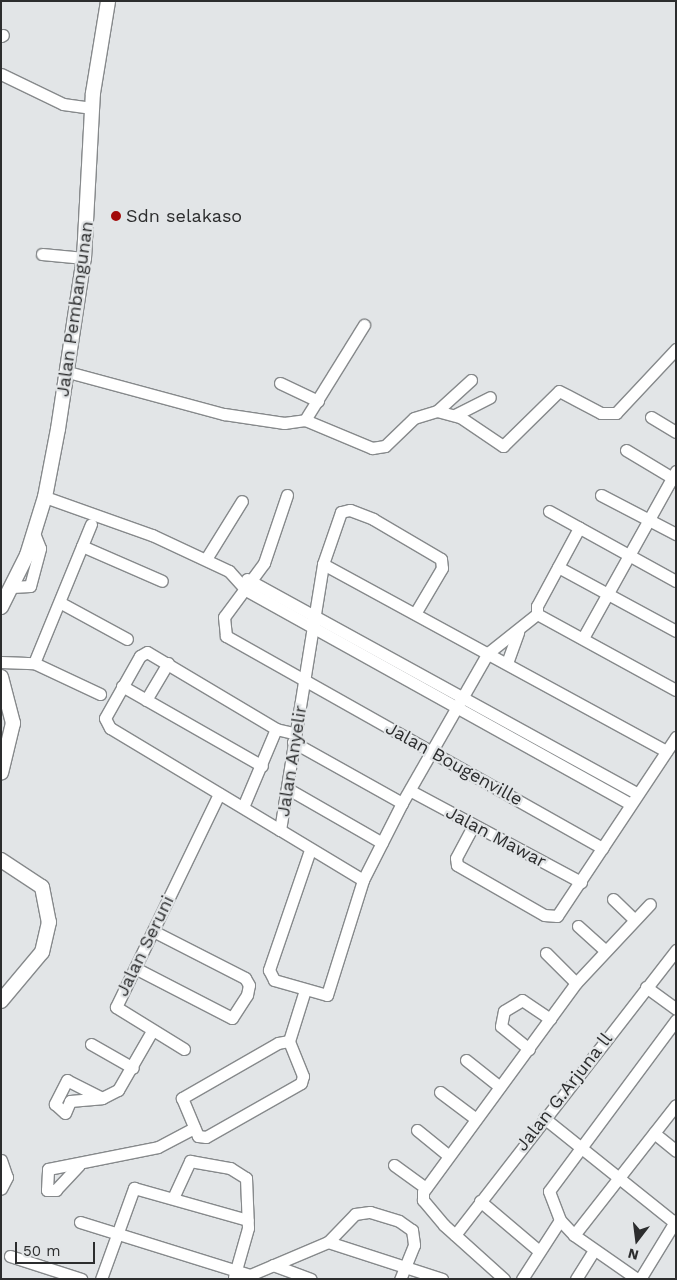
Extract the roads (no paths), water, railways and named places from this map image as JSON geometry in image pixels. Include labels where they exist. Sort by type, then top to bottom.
[{"type":"street","name":"Jalan Pembangunan","points":[[1,607],[12,587],[34,533],[45,497],[68,372],[84,258],[92,108],[108,1]]},
{"type":"street","points":[[1,74],[63,104],[92,108]]},
{"type":"street","points":[[42,254],[84,258]]},
{"type":"street","points":[[306,420],[364,326]]},
{"type":"street","points":[[437,411],[455,415],[503,446],[559,390],[601,413],[616,413],[676,349]]},
{"type":"street","points":[[68,372],[224,414],[284,424],[306,420],[372,448],[385,446],[414,418],[437,411],[471,380]]},
{"type":"street","points":[[280,383],[318,401]]},
{"type":"street","points":[[455,415],[490,397]]},
{"type":"street","points":[[651,417],[676,432]]},
{"type":"street","points":[[583,638],[674,476],[626,450]]},
{"type":"street","points":[[601,494],[676,534]]},
{"type":"street","points":[[250,585],[287,495]]},
{"type":"street","points":[[45,497],[206,559],[366,658],[410,675],[570,763],[637,793]]},
{"type":"street","points":[[206,559],[242,501]]},
{"type":"street","name":"Jalan Anyelir","points":[[363,880],[310,850],[273,826],[290,790],[287,733],[306,680],[312,626],[323,564],[341,512],[350,510],[373,519],[442,561],[416,612]]},
{"type":"street","points":[[549,511],[676,581]]},
{"type":"street","points":[[34,663],[61,603],[91,524]]},
{"type":"street","points":[[310,850],[269,970],[274,980],[323,995],[330,992],[363,880],[402,803],[434,753],[488,653],[495,644],[518,632],[537,614],[537,606],[579,528]]},
{"type":"street","points":[[82,546],[162,581]]},
{"type":"street","points":[[323,564],[416,612],[666,751]]},
{"type":"street","points":[[558,567],[676,631]]},
{"type":"street","points":[[250,585],[314,614],[371,646],[410,675]]},
{"type":"street","name":"Jalan Bougenville","points":[[250,585],[224,617],[223,632],[602,848]]},
{"type":"street","points":[[61,603],[127,639]]},
{"type":"street","points":[[537,614],[676,690]]},
{"type":"street","points":[[507,664],[518,632]]},
{"type":"street","points":[[366,658],[371,646]]},
{"type":"street","points":[[273,826],[106,725],[106,715],[142,653],[168,663],[402,803]]},
{"type":"street","points":[[1,662],[34,663],[100,694]]},
{"type":"street","points":[[146,700],[168,663]]},
{"type":"street","points":[[1,677],[13,723],[1,773]]},
{"type":"street","points":[[122,686],[262,766]]},
{"type":"street","points":[[243,807],[262,766],[287,733]]},
{"type":"street","points":[[473,826],[456,858],[457,865],[544,915],[557,916],[676,737]]},
{"type":"street","points":[[570,763],[630,804]]},
{"type":"street","points":[[290,790],[382,843]]},
{"type":"street","name":"Jalan Mawar","points":[[411,791],[473,826],[581,882]]},
{"type":"street","name":"Jalan Seruni","points":[[152,1031],[116,1009],[219,794]]},
{"type":"street","points":[[1,860],[36,880],[46,893],[49,912],[42,952],[1,1001]]},
{"type":"street","points":[[613,899],[634,919]]},
{"type":"street","points":[[504,1279],[455,1235],[423,1200],[426,1188],[576,982],[650,904]]},
{"type":"street","points":[[578,926],[605,950]]},
{"type":"street","points":[[135,968],[232,1018],[249,992],[245,978],[153,931]]},
{"type":"street","points":[[546,953],[576,982]]},
{"type":"street","name":"Jalan G.Arjuna ll","points":[[455,1235],[646,987],[674,958]]},
{"type":"street","points":[[646,987],[676,1010]]},
{"type":"street","points":[[289,1041],[278,1043],[182,1098],[198,1136],[206,1137],[301,1083],[303,1076],[289,1041],[305,990]]},
{"type":"street","points":[[529,1049],[501,1026],[504,1011],[522,1000],[550,1019]]},
{"type":"street","points":[[544,1118],[578,1146],[675,1221],[639,1279],[593,1252],[574,1235],[560,1220],[550,1186],[578,1146],[676,1020]]},
{"type":"street","points":[[102,1098],[124,1085],[152,1031],[184,1049]]},
{"type":"street","points":[[91,1044],[133,1068]]},
{"type":"street","points":[[466,1060],[500,1087]]},
{"type":"street","points":[[440,1092],[476,1119]]},
{"type":"street","points":[[574,1235],[676,1105]]},
{"type":"street","points":[[79,1164],[158,1147],[194,1128]]},
{"type":"street","points":[[418,1130],[450,1156]]},
{"type":"street","points":[[654,1134],[676,1151]]},
{"type":"street","points":[[1,1160],[7,1177],[1,1189]]},
{"type":"street","points":[[173,1198],[188,1162],[230,1168],[249,1183],[248,1220],[234,1275]]},
{"type":"street","points":[[394,1165],[426,1188]]},
{"type":"street","points":[[101,1279],[134,1188],[248,1220]]},
{"type":"street","points":[[480,1201],[539,1252]]},
{"type":"street","points":[[80,1222],[234,1275],[250,1277],[273,1265],[328,1242],[355,1214],[380,1214],[412,1230],[414,1245],[404,1264],[400,1279]]},
{"type":"street","points":[[522,1279],[560,1220]]},
{"type":"street","points":[[328,1242],[404,1264],[442,1279]]},
{"type":"street","points":[[576,1279],[593,1252]]},
{"type":"street","points":[[10,1256],[81,1279]]},
{"type":"street","points":[[273,1265],[311,1279]]},
{"type":"place","name":"Sdn selakaso","points":[[116,216]]}]
